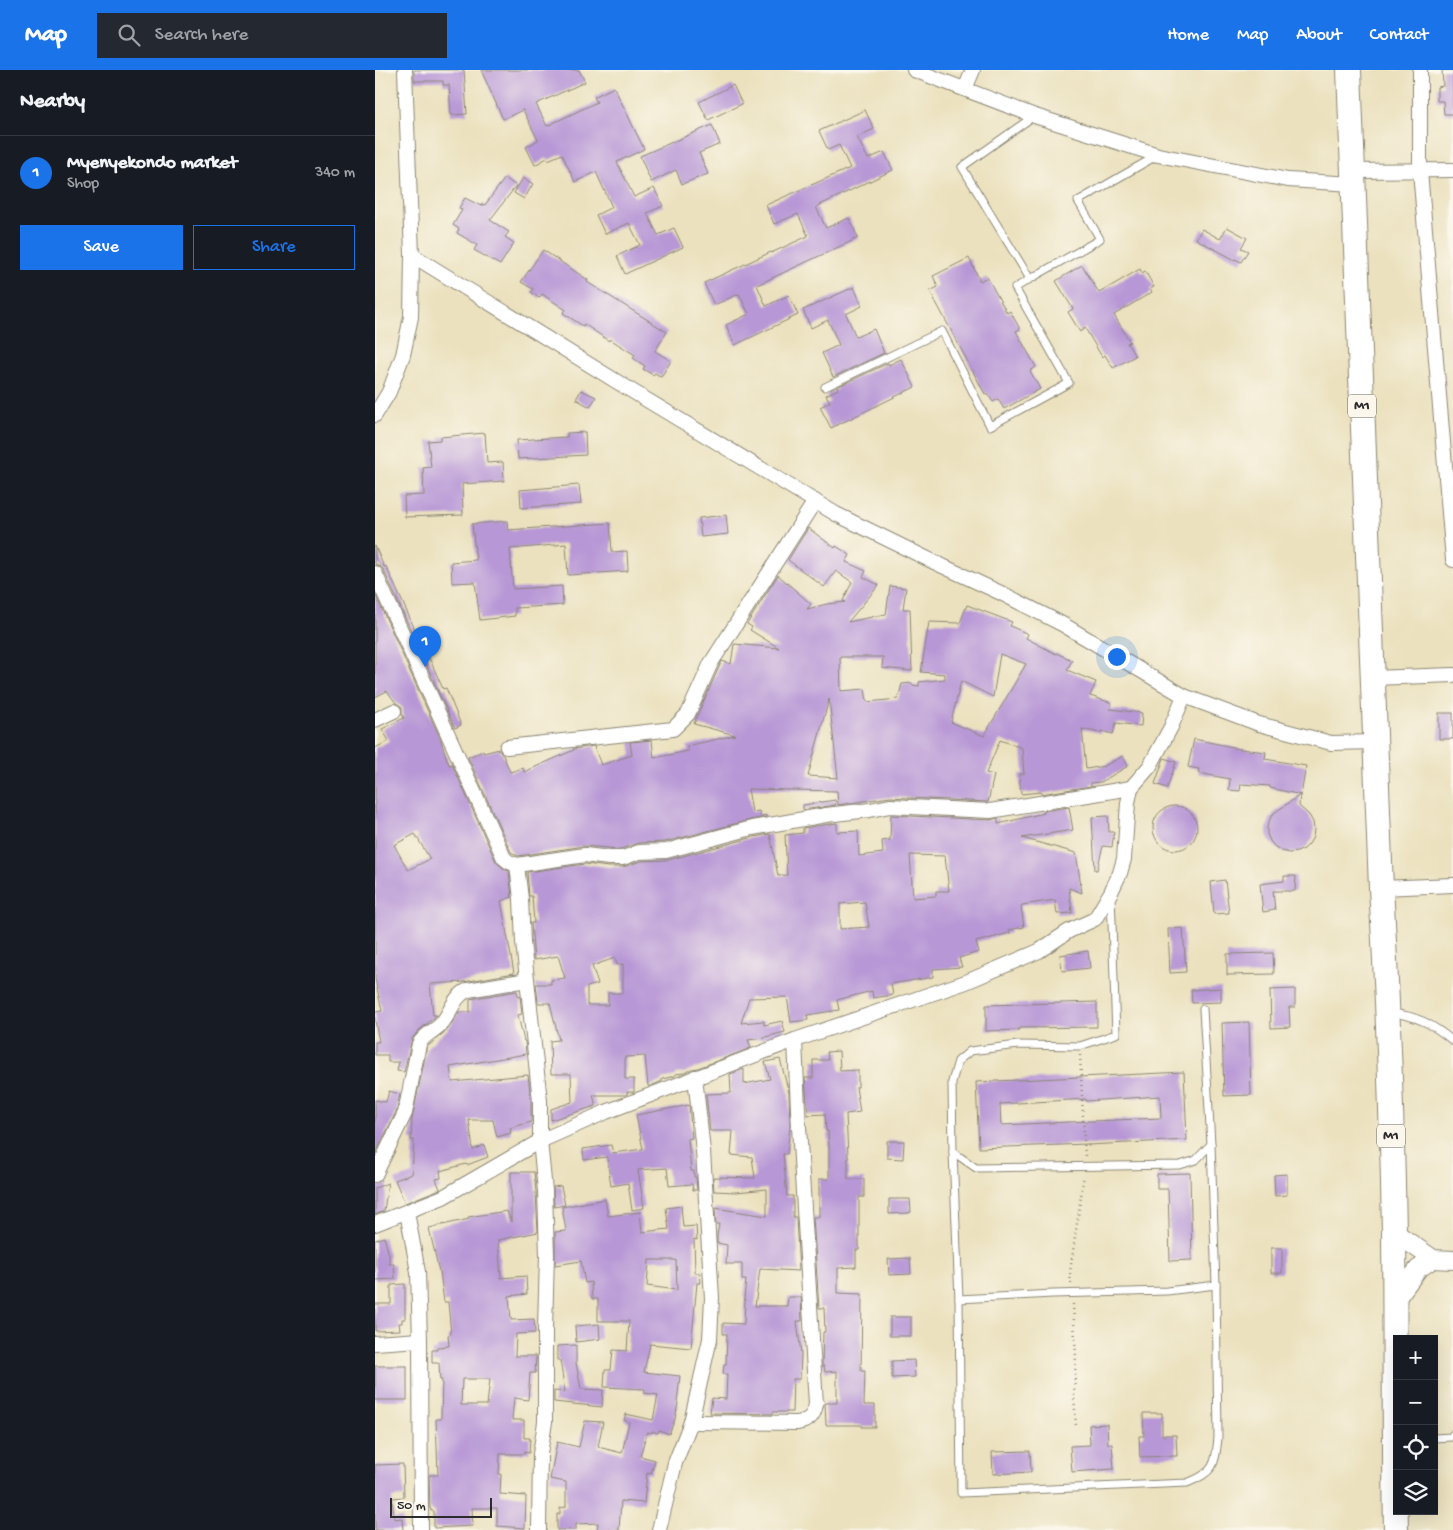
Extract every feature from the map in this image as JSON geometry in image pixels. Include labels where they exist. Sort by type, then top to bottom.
[{"type":"highway","name":"M1","points":[[1349,70],[1381,888],[1388,1013],[1394,1232],[1395,1425]]},
{"type":"highway","name":"M1","points":[[1396,1470],[1397,1530]]},
{"type":"street","points":[[375,415],[389,392],[403,355],[411,317],[412,255],[405,70]]},
{"type":"street","points":[[914,70],[1035,116],[1158,155],[1288,180],[1353,178],[1420,171],[1453,170]]},
{"type":"street","points":[[965,89],[973,70]]},
{"type":"street","points":[[1420,70],[1420,171],[1453,560]]},
{"type":"street","points":[[412,255],[836,514],[1062,624],[1184,696],[1259,724],[1331,743],[1376,742]]},
{"type":"street","points":[[507,747],[673,729],[687,714],[711,663],[815,501]]},
{"type":"street","points":[[375,574],[504,858],[517,865],[585,855],[623,858],[639,852],[666,851],[752,828],[890,806],[990,811],[1131,788]]},
{"type":"street","points":[[1373,678],[1453,675]]},
{"type":"street","points":[[375,1224],[443,1197],[540,1141],[606,1112],[795,1040],[966,982],[1039,951],[1069,931],[1095,919],[1111,892],[1124,859],[1128,803],[1131,788],[1150,766],[1171,727],[1184,696]]},
{"type":"street","points":[[375,720],[394,711]]},
{"type":"street","points":[[517,865],[540,1101],[540,1141],[545,1191],[547,1255],[545,1422],[540,1454],[539,1530]]},
{"type":"street","points":[[1381,888],[1453,885]]},
{"type":"street","points":[[375,1176],[405,1113],[421,1039],[441,1025],[455,999],[463,992],[527,980]]},
{"type":"street","points":[[691,1422],[797,1423],[805,1422],[815,1412],[795,1040]]},
{"type":"street","points":[[659,1530],[675,1463],[691,1422],[710,1339],[712,1313],[703,1151],[695,1077]]},
{"type":"street","points":[[407,1212],[418,1272],[421,1530]]},
{"type":"street","points":[[1394,1232],[1433,1259],[1453,1260]]},
{"type":"street","points":[[1393,1303],[1418,1269],[1433,1259]]},
{"type":"street","points":[[375,1344],[420,1340]]},
{"type":"lane","points":[[1031,279],[962,167],[1035,116]]},
{"type":"lane","points":[[825,387],[942,332],[990,426],[1069,383],[1015,288],[1100,239],[1078,200],[1158,155]]},
{"type":"lane","points":[[1111,892],[1116,1034],[1080,1046],[1018,1045],[970,1051],[958,1061],[952,1082],[959,1299],[961,1493],[1187,1483],[1202,1477],[1211,1468],[1216,1455],[1218,1438],[1216,1285],[1211,1144],[1203,1009]]},
{"type":"lane","points":[[1388,1013],[1408,1015],[1425,1021],[1453,1041]]},
{"type":"lane","points":[[953,1152],[976,1168],[1180,1165],[1196,1160],[1211,1144]]},
{"type":"lane","points":[[959,1299],[1167,1290],[1216,1285]]},
{"type":"lane","points":[[1438,1438],[1451,1437],[1453,1434]]},
{"type":"path","points":[[1072,1294],[1076,1356],[1076,1426]]},
{"type":"building","points":[[414,70],[464,70],[467,114],[451,115],[449,85],[443,85],[443,81],[414,81]]},
{"type":"building","points":[[481,70],[579,70],[585,82],[536,104],[547,126],[597,102],[594,97],[614,87],[644,149],[617,162],[634,197],[654,188],[663,206],[647,213],[658,235],[674,228],[683,247],[625,274],[617,256],[640,245],[629,223],[605,234],[596,215],[612,207],[596,172],[575,182],[562,154],[548,160],[547,158],[535,165],[526,147],[538,140],[523,110],[503,119]]},
{"type":"building","points":[[1442,70],[1453,70],[1453,114],[1444,114],[1443,101],[1437,101],[1437,87],[1443,86]]},
{"type":"building","points":[[733,85],[742,104],[708,120],[699,102]]},
{"type":"building","points":[[865,110],[874,129],[857,137],[868,159],[884,152],[893,170],[816,207],[826,228],[849,218],[858,238],[757,285],[766,306],[789,295],[798,315],[735,345],[726,325],[749,314],[739,294],[714,305],[704,283],[808,236],[798,214],[774,224],[766,205],[850,168],[839,145],[828,150],[819,131]]},
{"type":"building","points":[[712,125],[720,144],[699,153],[708,174],[682,184],[676,170],[651,182],[640,156]]},
{"type":"building","points":[[505,178],[516,186],[490,220],[509,232],[505,237],[514,243],[500,265],[474,250],[477,245],[457,233],[459,229],[453,225],[462,210],[459,208],[465,198],[481,206],[482,204],[485,205]]},
{"type":"building","points":[[523,178],[533,184],[524,199],[514,193]]},
{"type":"building","points":[[1227,227],[1247,238],[1241,248],[1248,251],[1241,262],[1196,239],[1202,229],[1220,239]]},
{"type":"building","points":[[543,250],[588,280],[587,282],[667,332],[655,351],[671,361],[661,377],[643,369],[645,366],[633,358],[635,355],[563,313],[566,310],[542,294],[539,298],[531,292],[533,289],[521,282]]},
{"type":"building","points":[[969,258],[980,281],[987,277],[1007,313],[1010,311],[1020,329],[1016,331],[1036,367],[1030,371],[1040,389],[1004,409],[998,399],[993,402],[987,393],[985,394],[930,291],[938,287],[933,276]]},
{"type":"building","points":[[1082,265],[1099,293],[1140,269],[1142,273],[1145,271],[1154,287],[1150,289],[1152,292],[1114,315],[1130,342],[1127,343],[1135,356],[1113,368],[1105,355],[1102,357],[1085,328],[1080,332],[1068,312],[1073,309],[1056,281]]},
{"type":"building","points":[[854,287],[862,306],[846,314],[856,337],[874,329],[884,353],[833,377],[822,353],[839,345],[828,320],[811,328],[803,310]]},
{"type":"building","points":[[901,359],[915,387],[831,428],[820,407],[830,402],[826,395],[838,389],[837,387],[888,363],[889,365]]},
{"type":"building","points":[[581,390],[596,397],[590,407],[576,399]]},
{"type":"building","points":[[585,432],[586,455],[518,459],[517,440],[567,437],[567,433]]},
{"type":"building","points":[[485,433],[487,463],[503,462],[504,481],[462,484],[463,515],[405,517],[404,496],[424,495],[423,468],[431,467],[428,441],[440,440],[440,437]]},
{"type":"building","points":[[579,485],[581,504],[521,508],[520,490]]},
{"type":"building","points":[[726,515],[728,534],[701,537],[699,518]]},
{"type":"building","points":[[507,521],[508,530],[610,523],[612,552],[627,551],[628,571],[568,575],[566,544],[510,549],[513,589],[562,586],[563,605],[515,608],[515,616],[480,620],[475,582],[452,583],[451,562],[476,560],[472,524]]},
{"type":"building","points":[[808,528],[835,548],[836,546],[850,555],[846,562],[866,571],[863,577],[879,585],[848,622],[886,614],[890,586],[906,588],[903,609],[910,609],[912,671],[882,668],[883,657],[840,657],[841,691],[865,689],[867,702],[898,699],[902,684],[912,683],[912,685],[919,686],[919,682],[945,679],[945,674],[921,672],[929,622],[960,623],[967,605],[1012,622],[1010,626],[1028,634],[1026,638],[1072,660],[1067,670],[1096,682],[1090,696],[1112,703],[1110,709],[1142,713],[1141,726],[1116,723],[1113,734],[1082,729],[1086,769],[1104,766],[1123,756],[1128,766],[1101,782],[1091,783],[1091,786],[1041,794],[1041,792],[1021,794],[1019,774],[1024,774],[1022,748],[1000,740],[986,773],[994,775],[988,802],[890,797],[838,805],[837,791],[748,789],[752,812],[759,811],[760,816],[766,815],[766,817],[665,842],[638,843],[621,849],[584,846],[518,856],[511,852],[468,757],[483,751],[484,753],[499,749],[510,772],[523,768],[524,772],[573,749],[594,746],[601,765],[632,755],[630,742],[652,740],[654,758],[688,751],[687,746],[735,735],[694,724],[722,661],[731,664],[734,644],[779,648],[750,630],[752,627],[747,624],[778,575],[811,604],[807,609],[845,602],[843,601],[852,582],[836,571],[824,587],[788,560]],"holes":[[[1000,654],[1026,664],[984,736],[951,722],[961,681],[993,697]],[[829,699],[838,778],[808,776]]]},
{"type":"building","points":[[375,546],[419,635],[443,689],[446,688],[461,725],[455,728],[383,569],[375,564]]},
{"type":"building","points":[[375,594],[440,738],[449,765],[452,764],[496,862],[509,871],[512,897],[501,901],[514,973],[464,982],[430,984],[433,1015],[437,1015],[418,1031],[412,1039],[404,1072],[397,1071],[399,1062],[388,1062],[388,1055],[375,1055],[375,1042],[379,1042],[375,1012],[382,1011],[375,979],[375,748],[389,741],[382,729],[404,718],[402,707],[396,703],[387,691],[375,697]],"holes":[[[415,834],[430,859],[408,870],[394,845]]]},
{"type":"building","points":[[1439,713],[1453,713],[1453,739],[1439,739]]},
{"type":"building","points":[[1194,739],[1233,748],[1266,752],[1265,759],[1306,766],[1301,795],[1270,788],[1270,786],[1241,784],[1240,791],[1229,790],[1230,779],[1198,773],[1199,769],[1188,767]]},
{"type":"building","points":[[1164,758],[1176,762],[1167,788],[1155,784]]},
{"type":"building","points":[[1300,795],[1299,806],[1309,815],[1313,822],[1313,837],[1304,849],[1289,853],[1275,847],[1267,834],[1267,827],[1274,813]]},
{"type":"building","points":[[835,800],[836,805],[803,810],[803,805]]},
{"type":"building","points":[[1175,806],[1187,810],[1193,816],[1197,828],[1193,840],[1187,846],[1175,850],[1163,846],[1157,840],[1153,828],[1157,816],[1163,810]]},
{"type":"building","points":[[1069,807],[1073,830],[1022,838],[1076,853],[1082,893],[1069,888],[1072,913],[1057,914],[1055,900],[1022,905],[1024,927],[1009,930],[1010,933],[976,942],[979,952],[959,958],[962,967],[933,969],[933,977],[891,984],[893,995],[873,998],[872,991],[837,1000],[839,1010],[807,1015],[808,1020],[791,1022],[787,997],[749,998],[741,1023],[764,1021],[764,1025],[782,1021],[785,1032],[765,1038],[748,1040],[751,1048],[684,1073],[675,1074],[675,1076],[662,1079],[662,1081],[651,1086],[648,1086],[645,1056],[625,1057],[625,1079],[634,1079],[634,1092],[627,1092],[627,1095],[593,1095],[596,1106],[551,1120],[551,1109],[572,1102],[571,1074],[551,1074],[550,1041],[559,1040],[550,1003],[538,1003],[536,984],[551,984],[551,980],[565,978],[558,956],[534,960],[531,923],[534,923],[532,896],[529,896],[527,872],[585,864],[623,867],[641,861],[668,860],[770,834],[778,876],[787,875],[785,835],[803,833],[803,828],[837,823],[837,832],[858,831],[859,856],[883,853],[882,841],[890,840],[891,815],[990,820],[998,818],[998,824],[1044,813],[1044,811]],"holes":[[[910,855],[945,856],[949,891],[936,891],[936,896],[913,898]],[[865,902],[869,927],[840,929],[840,904]],[[615,958],[617,965],[623,964],[623,993],[608,993],[608,1005],[587,1005],[587,987],[598,984],[592,966]]]},
{"type":"building","points":[[1108,816],[1109,832],[1114,832],[1112,847],[1103,846],[1097,870],[1095,870],[1092,817]]},
{"type":"building","points":[[1284,876],[1296,876],[1295,891],[1273,891],[1275,910],[1263,912],[1260,884],[1284,881]]},
{"type":"building","points":[[1225,880],[1229,913],[1214,914],[1211,882]]},
{"type":"building","points":[[1183,928],[1186,972],[1170,973],[1168,929]]},
{"type":"building","points":[[1088,951],[1090,968],[1062,971],[1060,955]]},
{"type":"building","points":[[1273,953],[1274,974],[1227,975],[1227,954]]},
{"type":"building","points":[[1221,988],[1221,1002],[1192,1003],[1191,990]]},
{"type":"building","points":[[1295,989],[1295,1007],[1289,1007],[1290,1027],[1271,1028],[1270,990]]},
{"type":"building","points":[[517,991],[518,997],[520,996],[522,1014],[518,1015],[525,1041],[526,1054],[450,1067],[452,1082],[528,1075],[531,1122],[510,1128],[511,1133],[497,1137],[493,1120],[469,1120],[473,1150],[484,1145],[488,1157],[467,1165],[440,1171],[441,1178],[436,1179],[440,1189],[405,1203],[395,1180],[412,1174],[414,1140],[411,1140],[412,1119],[427,1047],[448,1029],[459,1012],[470,1012],[470,999]]},
{"type":"building","points":[[1097,1002],[1097,1027],[1019,1028],[1019,1030],[986,1031],[986,1005]]},
{"type":"building","points":[[1249,1022],[1251,1095],[1224,1096],[1222,1023]]},
{"type":"building","points":[[839,1051],[840,1071],[858,1070],[858,1087],[856,1087],[860,1112],[846,1114],[848,1179],[864,1179],[864,1197],[859,1197],[859,1250],[856,1250],[856,1267],[838,1268],[838,1293],[862,1294],[861,1371],[865,1371],[864,1405],[875,1405],[875,1427],[826,1425],[825,1403],[837,1403],[837,1371],[825,1372],[824,1366],[822,1366],[823,1332],[825,1332],[824,1308],[819,1308],[813,1217],[819,1217],[819,1179],[829,1179],[829,1146],[825,1114],[808,1115],[805,1078],[813,1078],[813,1060],[828,1060],[827,1052]]},
{"type":"building","points":[[780,1059],[789,1093],[790,1126],[787,1154],[783,1154],[787,1196],[793,1196],[793,1217],[796,1217],[799,1271],[760,1269],[755,1306],[787,1306],[788,1297],[801,1297],[802,1321],[797,1321],[801,1354],[800,1379],[793,1379],[792,1412],[773,1412],[773,1414],[710,1413],[712,1398],[726,1399],[727,1374],[723,1374],[724,1364],[726,1364],[727,1334],[723,1334],[723,1323],[744,1324],[746,1280],[742,1280],[742,1264],[726,1264],[727,1245],[717,1243],[719,1224],[716,1224],[715,1208],[767,1216],[767,1189],[736,1192],[714,1191],[713,1177],[755,1178],[752,1157],[731,1155],[733,1131],[710,1131],[706,1094],[731,1093],[730,1074],[744,1069],[744,1084],[770,1079],[765,1062]]},
{"type":"building","points":[[1184,1072],[1187,1140],[979,1148],[976,1082]],"holes":[[[1160,1096],[1161,1118],[1001,1125],[1000,1104]]]},
{"type":"building","points":[[389,1091],[400,1094],[397,1110],[375,1155],[375,1100],[386,1102]]},
{"type":"building","points":[[689,1105],[692,1138],[688,1139],[691,1171],[694,1171],[694,1177],[696,1177],[697,1190],[693,1190],[692,1184],[669,1186],[667,1168],[638,1170],[644,1208],[632,1210],[628,1183],[611,1186],[607,1157],[584,1160],[583,1149],[611,1145],[613,1153],[643,1149],[636,1115]]},
{"type":"building","points":[[887,1141],[904,1141],[903,1159],[887,1158]]},
{"type":"building","points":[[511,1172],[534,1172],[538,1232],[498,1240],[501,1278],[526,1276],[527,1294],[509,1296],[511,1320],[534,1319],[535,1333],[516,1334],[515,1356],[536,1356],[535,1373],[530,1373],[528,1400],[514,1398],[512,1420],[524,1420],[524,1438],[530,1438],[529,1453],[500,1454],[499,1474],[501,1474],[500,1494],[526,1496],[525,1528],[497,1526],[497,1508],[472,1508],[473,1526],[434,1528],[434,1511],[430,1509],[429,1475],[438,1475],[436,1419],[441,1419],[442,1380],[440,1380],[439,1363],[432,1363],[432,1350],[437,1350],[437,1347],[449,1346],[448,1335],[451,1334],[448,1302],[444,1302],[440,1271],[429,1228],[469,1219],[468,1217],[507,1211],[511,1222]],"holes":[[[462,1379],[490,1379],[487,1405],[461,1405]]]},
{"type":"building","points":[[1190,1173],[1192,1260],[1170,1261],[1168,1189],[1157,1189],[1157,1174]]},
{"type":"building","points":[[1287,1174],[1287,1195],[1275,1196],[1274,1175]]},
{"type":"building","points":[[388,1183],[384,1211],[375,1215],[375,1188]]},
{"type":"building","points":[[561,1186],[565,1205],[554,1207],[553,1187]]},
{"type":"building","points":[[605,1199],[608,1216],[640,1212],[642,1232],[669,1229],[666,1208],[681,1206],[683,1227],[696,1226],[697,1240],[694,1239],[695,1273],[700,1273],[701,1283],[697,1283],[691,1348],[650,1344],[644,1372],[680,1376],[675,1419],[669,1434],[659,1430],[658,1433],[647,1432],[640,1456],[655,1460],[651,1474],[647,1473],[644,1503],[621,1501],[619,1530],[597,1530],[598,1523],[576,1524],[576,1530],[557,1530],[557,1514],[560,1514],[560,1508],[566,1507],[566,1482],[550,1479],[557,1442],[579,1447],[585,1421],[603,1422],[598,1447],[622,1453],[629,1422],[624,1420],[626,1414],[653,1420],[658,1395],[644,1393],[645,1389],[604,1387],[605,1370],[611,1370],[613,1350],[627,1351],[629,1321],[598,1321],[598,1299],[592,1299],[591,1282],[585,1283],[581,1261],[555,1265],[555,1232],[566,1231],[562,1207]],"holes":[[[649,1260],[676,1260],[677,1290],[647,1286]]]},
{"type":"building","points":[[889,1199],[910,1199],[911,1212],[889,1214]]},
{"type":"building","points":[[384,1237],[389,1255],[389,1264],[394,1264],[395,1279],[375,1280],[375,1240]]},
{"type":"building","points":[[1271,1248],[1282,1248],[1282,1273],[1271,1273]]},
{"type":"building","points":[[910,1258],[911,1274],[889,1275],[888,1259]]},
{"type":"building","points":[[405,1284],[405,1319],[402,1319],[402,1323],[399,1323],[400,1330],[375,1331],[375,1304],[391,1304],[391,1285]]},
{"type":"building","points":[[890,1317],[911,1317],[911,1336],[890,1336]]},
{"type":"building","points":[[599,1324],[600,1339],[576,1342],[575,1326]]},
{"type":"building","points":[[576,1345],[576,1363],[581,1389],[603,1390],[602,1407],[554,1402],[554,1391],[565,1392],[560,1360],[557,1360],[557,1346]]},
{"type":"building","points":[[914,1360],[915,1377],[892,1378],[892,1361]]},
{"type":"building","points":[[375,1366],[407,1366],[407,1400],[375,1400]]},
{"type":"building","points":[[1143,1413],[1162,1413],[1162,1435],[1176,1435],[1177,1456],[1140,1457],[1139,1436],[1144,1436]]},
{"type":"building","points":[[1107,1424],[1108,1444],[1112,1444],[1114,1469],[1072,1472],[1070,1446],[1090,1445],[1089,1425]]},
{"type":"building","points":[[1030,1451],[1031,1472],[993,1474],[992,1452]]},
{"type":"building","points":[[403,1464],[404,1497],[392,1498],[394,1519],[402,1518],[403,1530],[375,1530],[375,1465]]},
{"type":"place","name":"Myenyekondo market","points":[[425,667]]}]
